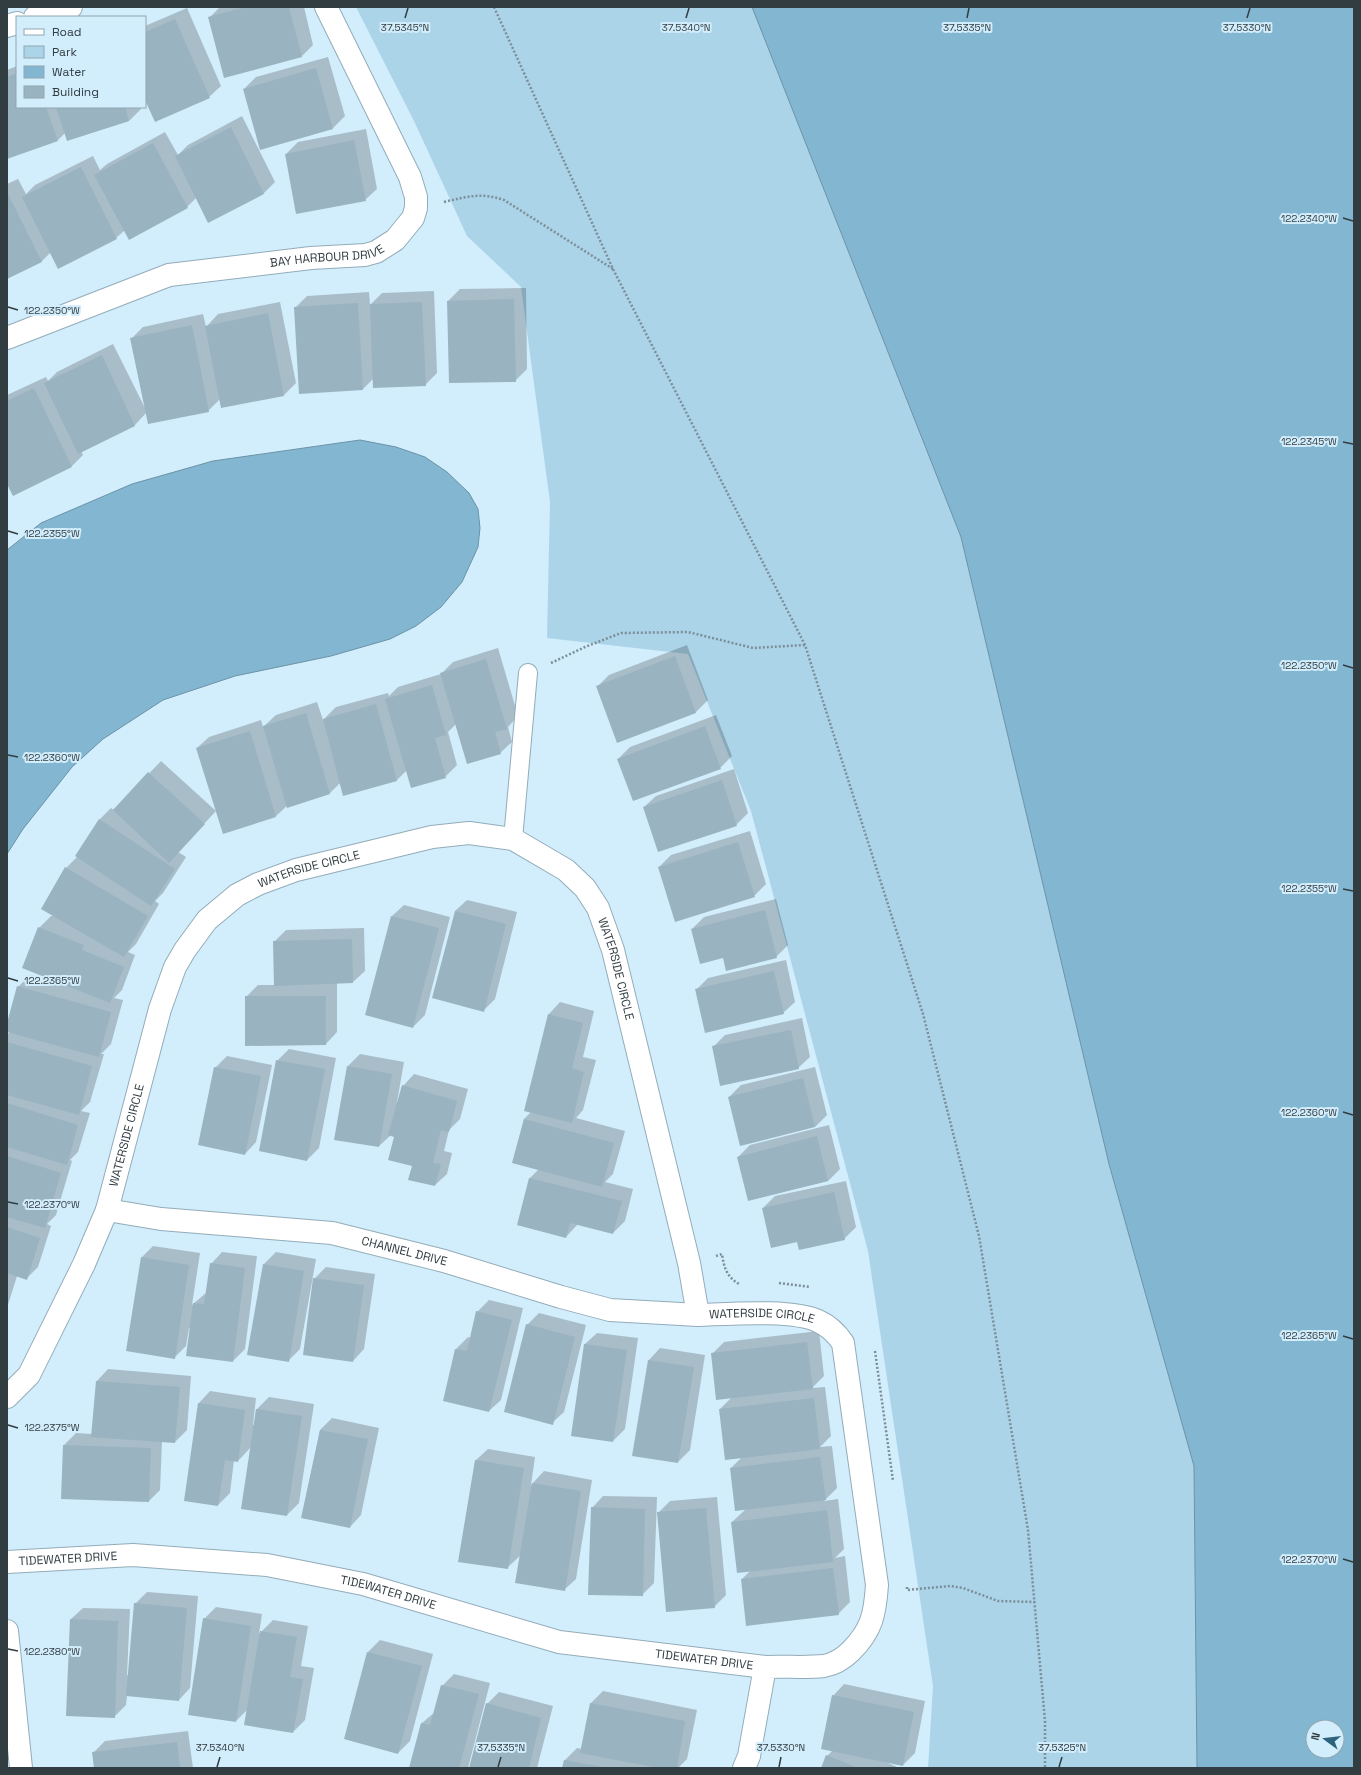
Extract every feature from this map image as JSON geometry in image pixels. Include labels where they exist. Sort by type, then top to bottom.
[{"type":"street","points":[[39,16],[71,7]]},
{"type":"street","points":[[326,7],[410,177],[414,188],[416,208]]},
{"type":"street","name":"BAY HARBOUR DRIVE","points":[[7,338],[168,275],[310,258],[365,255],[376,252],[387,247],[403,232],[413,218],[416,208]]},
{"type":"street","name":"WATERSIDE CIRCLE","points":[[7,1397],[29,1375],[84,1264],[107,1210],[144,1067],[167,988],[175,967],[185,950],[207,920],[237,895],[258,884],[296,870],[432,837],[469,833],[512,839],[566,870],[585,888],[598,908],[616,965],[689,1263],[698,1315],[789,1314],[806,1317],[828,1326],[838,1335],[844,1348],[877,1585],[875,1609],[868,1630],[859,1643],[846,1656],[836,1662],[825,1666],[765,1667]]},
{"type":"street","name":"CHANNEL DRIVE","points":[[107,1210],[161,1219],[332,1233],[444,1261],[561,1297],[610,1310],[698,1315]]},
{"type":"street","name":"TIDEWATER DRIVE","points":[[7,1562],[133,1555],[267,1565],[364,1584],[559,1642],[765,1667]]},
{"type":"street","points":[[7,1631],[21,1768]]},
{"type":"street","points":[[744,1768],[749,1756],[765,1667]]},
{"type":"lane","points":[[512,839],[528,673]]},
{"type":"path","points":[[494,7],[613,269],[805,645],[923,1014],[979,1236],[1028,1530],[1045,1721],[1045,1768]]},
{"type":"path","points":[[416,208],[472,195],[485,195],[504,200],[613,269]]},
{"type":"path","points":[[528,673],[620,633],[688,632],[753,648],[805,645]]},
{"type":"green space","points":[[356,7],[752,7],[961,537],[1109,1164],[1194,1466],[1197,1768],[928,1768],[933,1686],[868,1251],[751,811],[688,654],[547,638],[550,502],[521,287],[467,236],[414,121]]},
{"type":"water","points":[[752,7],[1354,7],[1354,1768],[1197,1768],[1194,1466],[1109,1164],[961,537]]},
{"type":"water","points":[[360,440],[396,447],[425,457],[447,472],[469,493],[478,509],[480,528],[478,547],[462,582],[441,607],[416,626],[390,639],[331,656],[235,676],[163,700],[103,739],[72,767],[23,829],[7,854],[7,550],[41,523],[132,484],[213,461]]},
{"type":"building","points":[[246,7],[289,7],[302,57],[224,78],[208,17]]},
{"type":"building","points":[[175,19],[210,98],[155,122],[146,102],[146,32]]},
{"type":"building","points":[[316,68],[333,129],[260,150],[243,89]]},
{"type":"building","points":[[16,73],[16,108],[46,108],[58,141],[7,159],[7,77]]},
{"type":"building","points":[[56,108],[125,108],[129,121],[67,141]]},
{"type":"building","points":[[231,127],[264,194],[208,223],[175,156]]},
{"type":"building","points":[[354,140],[366,201],[296,214],[285,154]]},
{"type":"building","points":[[153,143],[188,208],[129,240],[94,175]]},
{"type":"building","points":[[81,167],[117,239],[58,269],[22,197]]},
{"type":"building","points":[[7,192],[42,262],[7,279]]},
{"type":"building","points":[[514,299],[516,382],[449,383],[447,301]]},
{"type":"building","points":[[422,302],[426,386],[373,388],[370,304]]},
{"type":"building","points":[[358,303],[363,390],[299,394],[294,307]]},
{"type":"building","points":[[268,313],[284,396],[221,408],[205,326]]},
{"type":"building","points":[[192,325],[209,412],[148,424],[130,338]]},
{"type":"building","points":[[102,355],[135,426],[78,454],[44,383]]},
{"type":"building","points":[[34,388],[72,467],[13,496],[7,484],[7,401]]},
{"type":"building","points":[[675,656],[696,713],[617,743],[596,686]]},
{"type":"building","points":[[486,659],[507,729],[495,732],[501,754],[467,764],[440,673]]},
{"type":"building","points":[[432,685],[446,735],[435,738],[446,778],[411,788],[385,699]]},
{"type":"building","points":[[376,704],[397,781],[343,796],[323,719]]},
{"type":"building","points":[[306,713],[330,794],[287,808],[263,726]]},
{"type":"building","points":[[705,726],[721,769],[633,801],[617,759]]},
{"type":"building","points":[[250,731],[276,817],[223,834],[196,748]]},
{"type":"building","points":[[148,772],[205,824],[169,863],[113,810]]},
{"type":"building","points":[[722,780],[737,826],[658,852],[643,807]]},
{"type":"building","points":[[99,819],[175,869],[151,906],[75,856]]},
{"type":"building","points":[[738,842],[755,897],[675,922],[658,867]]},
{"type":"building","points":[[65,867],[148,916],[124,957],[41,909]]},
{"type":"building","points":[[765,910],[777,958],[726,971],[723,958],[700,964],[691,929]]},
{"type":"building","points":[[455,911],[506,924],[484,1012],[432,998]]},
{"type":"building","points":[[391,916],[439,928],[413,1028],[365,1015]]},
{"type":"building","points":[[38,927],[84,945],[82,950],[124,967],[110,1003],[22,968]]},
{"type":"building","points":[[352,939],[353,983],[274,986],[273,941]]},
{"type":"building","points":[[774,971],[784,1014],[705,1033],[695,989]]},
{"type":"building","points":[[17,986],[111,1012],[99,1057],[7,1032],[7,1023]]},
{"type":"building","points":[[245,996],[326,996],[326,1045],[245,1046]]},
{"type":"building","points":[[548,1014],[583,1023],[572,1068],[584,1072],[572,1123],[524,1111]]},
{"type":"building","points":[[791,1030],[799,1069],[720,1086],[712,1046]]},
{"type":"building","points":[[7,1042],[92,1066],[79,1115],[7,1095]]},
{"type":"building","points":[[276,1060],[325,1069],[307,1161],[259,1151]]},
{"type":"building","points":[[347,1066],[392,1074],[379,1147],[334,1140]]},
{"type":"building","points":[[214,1067],[261,1076],[245,1155],[198,1145]]},
{"type":"building","points":[[803,1078],[815,1127],[740,1146],[728,1097]]},
{"type":"building","points":[[402,1085],[457,1101],[449,1132],[441,1130],[433,1163],[441,1164],[435,1186],[408,1180],[412,1166],[388,1160],[394,1137],[388,1135]]},
{"type":"building","points":[[7,1103],[78,1125],[67,1165],[7,1147]]},
{"type":"building","points":[[524,1119],[614,1143],[602,1187],[512,1163]]},
{"type":"building","points":[[817,1136],[828,1181],[748,1201],[737,1157]]},
{"type":"building","points":[[7,1156],[61,1173],[45,1228],[7,1217]]},
{"type":"building","points":[[529,1178],[622,1201],[613,1234],[570,1223],[566,1238],[517,1225]]},
{"type":"building","points":[[834,1192],[845,1240],[799,1250],[797,1242],[771,1248],[762,1208]]},
{"type":"building","points":[[7,1227],[40,1238],[27,1280],[7,1273]]},
{"type":"building","points":[[141,1257],[189,1265],[175,1359],[126,1351]]},
{"type":"building","points":[[210,1263],[245,1268],[233,1362],[186,1356],[193,1303],[204,1304]]},
{"type":"building","points":[[263,1264],[304,1271],[289,1362],[247,1355]]},
{"type":"building","points":[[313,1278],[364,1285],[353,1362],[303,1355]]},
{"type":"building","points":[[476,1311],[512,1320],[489,1412],[443,1401],[455,1349],[467,1351]]},
{"type":"building","points":[[526,1324],[575,1337],[553,1425],[504,1412]]},
{"type":"building","points":[[807,1342],[813,1389],[716,1400],[711,1353]]},
{"type":"building","points":[[584,1344],[627,1350],[613,1442],[571,1436]]},
{"type":"building","points":[[648,1360],[694,1367],[678,1463],[632,1456]]},
{"type":"building","points":[[96,1381],[180,1387],[175,1443],[91,1437]]},
{"type":"building","points":[[814,1398],[820,1449],[725,1460],[719,1409]]},
{"type":"building","points":[[198,1403],[245,1410],[238,1462],[225,1460],[218,1506],[184,1501]]},
{"type":"building","points":[[256,1409],[302,1416],[287,1516],[241,1509]]},
{"type":"building","points":[[320,1430],[368,1439],[350,1528],[301,1518]]},
{"type":"building","points":[[63,1445],[151,1448],[149,1502],[61,1499]]},
{"type":"building","points":[[820,1457],[826,1500],[735,1511],[730,1468]]},
{"type":"building","points":[[475,1460],[524,1468],[508,1569],[458,1562]]},
{"type":"building","points":[[532,1483],[581,1491],[565,1591],[515,1583]]},
{"type":"building","points":[[591,1507],[645,1509],[643,1596],[588,1595]]},
{"type":"building","points":[[706,1508],[715,1608],[666,1612],[657,1512]]},
{"type":"building","points":[[827,1510],[833,1562],[737,1573],[731,1522]]},
{"type":"building","points":[[833,1568],[839,1615],[746,1626],[741,1579]]},
{"type":"building","points":[[134,1603],[187,1608],[179,1701],[126,1696]]},
{"type":"building","points":[[203,1618],[251,1626],[236,1722],[188,1715]]},
{"type":"building","points":[[70,1619],[118,1621],[115,1718],[66,1716]]},
{"type":"building","points":[[260,1631],[297,1637],[290,1677],[303,1679],[293,1733],[244,1725]]},
{"type":"building","points":[[367,1652],[422,1666],[398,1754],[344,1739]]},
{"type":"building","points":[[441,1685],[479,1694],[459,1768],[409,1768],[421,1723],[430,1725]]},
{"type":"building","points":[[832,1695],[914,1712],[903,1766],[821,1749]]},
{"type":"building","points":[[486,1703],[541,1718],[529,1768],[469,1768]]},
{"type":"building","points":[[590,1703],[685,1721],[677,1768],[658,1768],[580,1753]]},
{"type":"building","points":[[177,1742],[180,1768],[94,1768],[92,1752]]},
{"type":"building","points":[[826,1755],[858,1768],[821,1768]]},
{"type":"building","points":[[564,1760],[603,1767],[603,1768],[562,1768]]}]
